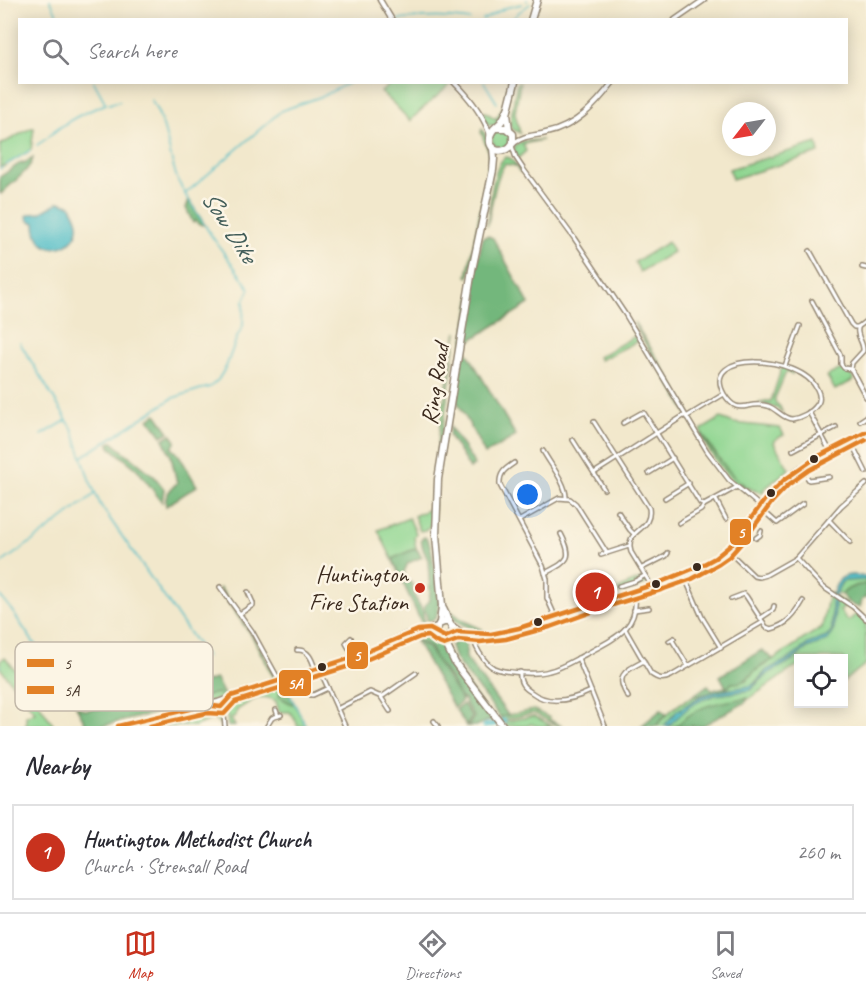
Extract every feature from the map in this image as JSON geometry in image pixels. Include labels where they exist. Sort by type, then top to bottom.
[{"type":"highway","points":[[532,18],[537,0]]},
{"type":"highway","points":[[508,109],[510,130],[514,137],[509,147],[500,151],[493,147],[490,135],[504,119],[514,84]]},
{"type":"highway","points":[[496,128],[504,127],[510,130]]},
{"type":"highway","name":"Ring Road","points":[[493,147],[494,170]]},
{"type":"highway","name":"Ring Road","points":[[503,726],[455,663],[440,629],[442,606],[435,535],[438,479],[472,270],[494,170],[498,160],[509,147]]},
{"type":"highway","name":"Ring Road","points":[[442,606],[451,629]]},
{"type":"highway","points":[[448,649],[451,629],[444,621],[440,629],[451,629]]},
{"type":"street","points":[[380,0],[391,18]]},
{"type":"street","points":[[678,18],[704,0]]},
{"type":"street","points":[[456,84],[473,103],[490,135]]},
{"type":"street","points":[[510,130],[526,136],[545,134],[571,124],[591,109],[611,84]]},
{"type":"street","points":[[486,124],[496,128]]},
{"type":"street","points":[[526,136],[509,147],[625,314],[718,466],[737,487],[777,523],[803,504]]},
{"type":"street","points":[[810,251],[851,324],[858,327]]},
{"type":"street","points":[[812,302],[839,352],[842,366],[851,369]]},
{"type":"street","points":[[866,321],[858,327],[857,334],[863,351],[852,363],[851,369],[866,397]]},
{"type":"street","points":[[786,366],[800,326]]},
{"type":"street","points":[[754,361],[786,366],[808,378],[817,388],[819,401],[809,412],[795,418],[788,418],[775,408],[763,405],[735,407],[724,394],[719,385],[725,370],[733,365],[754,361]]},
{"type":"street","points":[[594,473],[724,394]]},
{"type":"street","points":[[623,423],[643,412],[704,506]]},
{"type":"street","points":[[809,412],[830,451]]},
{"type":"street","points":[[860,421],[866,417]]},
{"type":"street","points":[[594,422],[649,508],[648,522],[634,534],[629,546],[651,585]]},
{"type":"street","points":[[793,450],[836,427]]},
{"type":"street","points":[[451,629],[472,634],[503,632],[634,591],[714,559],[740,533],[781,481],[800,467],[866,432]]},
{"type":"street","points":[[572,440],[604,490]]},
{"type":"street","points":[[854,448],[866,472]]},
{"type":"street","points":[[543,451],[566,491],[566,497]]},
{"type":"street","points":[[650,473],[673,458]]},
{"type":"street","points":[[513,465],[503,471],[500,482],[545,573],[548,583],[547,598],[555,616]]},
{"type":"street","points":[[800,467],[809,480],[829,477]]},
{"type":"street","points":[[665,498],[689,483]]},
{"type":"street","points":[[726,549],[754,576],[758,577],[776,570],[796,558],[841,506],[866,484]]},
{"type":"street","points":[[680,523],[737,487]]},
{"type":"street","points":[[520,520],[556,499],[566,497],[574,501],[607,553]]},
{"type":"street","points":[[716,500],[726,519]]},
{"type":"street","points":[[618,512],[634,534]]},
{"type":"street","points":[[829,520],[850,542]]},
{"type":"street","points":[[756,538],[762,531]]},
{"type":"street","points":[[545,573],[567,559],[568,549],[561,536]]},
{"type":"street","points":[[601,555],[629,546]]},
{"type":"street","points":[[642,568],[668,553]]},
{"type":"street","points":[[796,558],[819,583],[866,619]]},
{"type":"street","points":[[683,573],[702,617],[721,648]]},
{"type":"street","points":[[619,586],[646,575]]},
{"type":"street","points":[[220,587],[252,631],[279,680]]},
{"type":"street","points":[[472,634],[476,646],[489,664],[498,669],[532,673],[549,671],[614,639],[625,629],[634,610],[634,591]]},
{"type":"street","points":[[240,613],[253,605],[248,592]]},
{"type":"street","points":[[731,598],[744,594],[768,629],[778,627],[795,615],[802,601]]},
{"type":"street","points":[[625,629],[630,634],[651,674],[660,679],[666,679],[721,648],[762,620],[773,610],[774,606]]},
{"type":"street","points":[[634,610],[650,608]]},
{"type":"street","points":[[213,705],[221,704],[231,696],[354,657],[418,630],[440,629]]},
{"type":"street","points":[[351,638],[346,643],[354,657]]},
{"type":"street","points":[[672,639],[688,666]]},
{"type":"street","points":[[297,650],[306,651],[317,668],[345,726]]},
{"type":"street","points":[[578,658],[605,726]]},
{"type":"street","points":[[627,697],[621,684],[623,675],[627,670],[644,661]]},
{"type":"street","points":[[520,672],[523,685],[533,694],[546,699],[567,700],[591,691]]},
{"type":"street","points":[[381,697],[416,673]]},
{"type":"street","points":[[297,693],[306,689],[313,695],[327,688]]},
{"type":"street","points":[[337,709],[370,692],[381,697],[390,711]]},
{"type":"street","points":[[221,704],[225,726]]},
{"type":"street","points":[[267,726],[272,718],[279,716],[276,710]]},
{"type":"street","points":[[118,726],[181,711]]},
{"type":"street","points":[[434,721],[438,726]]},
{"type":"green space","points":[[391,84],[451,84],[410,121],[381,92]]},
{"type":"green space","points":[[509,84],[512,84],[503,115],[495,125],[488,125],[482,114],[485,112],[496,119],[502,109]]},
{"type":"green space","points":[[517,84],[520,84],[515,113],[520,133],[512,129],[510,124]]},
{"type":"green space","points":[[34,128],[31,150],[0,167],[0,145]]},
{"type":"green space","points":[[482,129],[488,142],[492,164],[469,277],[467,276],[489,159]]},
{"type":"green space","points":[[501,130],[507,133],[510,139],[507,145],[501,148],[495,145],[492,139],[495,133]]},
{"type":"green space","points":[[542,140],[523,144],[526,151],[518,158],[514,152],[515,145],[523,141]]},
{"type":"green space","points":[[817,143],[819,153],[732,179],[729,169]]},
{"type":"green space","points":[[505,157],[510,158],[521,171],[515,166],[505,164],[496,185],[487,227],[494,180],[500,163]]},
{"type":"green space","points":[[33,158],[24,172],[1,194],[0,177],[22,162],[22,164]]},
{"type":"green space","points":[[189,200],[205,225],[198,224],[196,221],[193,223],[186,208]]},
{"type":"green space","points":[[488,236],[493,238],[529,304],[463,345],[483,237]]},
{"type":"green space","points":[[668,242],[673,252],[640,272],[635,262]]},
{"type":"green space","points":[[634,322],[673,383],[689,413],[687,413]]},
{"type":"green space","points":[[457,332],[434,488],[433,515],[430,526],[420,531],[414,516],[430,509],[442,411]]},
{"type":"green space","points":[[635,336],[638,341],[600,360],[598,357]]},
{"type":"green space","points":[[463,345],[516,436],[485,454],[456,399]]},
{"type":"green space","points":[[782,367],[793,371],[792,374],[786,372],[775,398],[782,412],[760,403],[771,401]]},
{"type":"green space","points":[[841,369],[850,373],[854,380],[835,390],[827,376]]},
{"type":"green space","points":[[156,414],[169,432],[162,436],[149,419]]},
{"type":"green space","points":[[721,418],[734,423],[780,428],[784,435],[776,439],[774,443],[789,469],[763,490],[764,492],[752,490],[735,477],[720,460],[702,433],[701,430]]},
{"type":"green space","points":[[450,427],[472,460],[474,465],[470,469],[449,435]]},
{"type":"green space","points":[[171,434],[176,441],[172,448],[179,455],[197,486],[166,506],[167,496],[177,483],[171,456],[163,439]]},
{"type":"green space","points":[[701,434],[723,465],[751,492],[736,484],[722,469],[700,436]]},
{"type":"green space","points":[[112,442],[154,476],[164,489],[162,502],[137,469],[110,447],[109,443]]},
{"type":"green space","points":[[409,518],[416,533],[414,537],[416,548],[395,558],[394,563],[378,530]]},
{"type":"green space","points":[[424,537],[430,546],[436,571],[439,606],[436,618],[428,622],[424,607],[430,594],[428,560],[421,540]]},
{"type":"green space","points":[[416,548],[422,557],[408,563],[404,572],[407,580],[412,584],[414,596],[423,611],[424,624],[394,563],[394,558]]},
{"type":"green space","points":[[643,578],[647,581],[646,584],[620,593],[618,590],[622,587]]},
{"type":"green space","points":[[866,580],[866,584],[849,588],[842,595],[836,594],[843,582]]},
{"type":"green space","points":[[866,584],[866,597],[862,600],[860,607],[850,603],[842,595],[849,588]]},
{"type":"green space","points":[[220,588],[256,640],[276,678],[273,677],[253,638]]},
{"type":"green space","points":[[829,593],[832,594],[832,630],[827,637],[808,644],[791,658],[767,670],[752,686],[725,690],[732,683],[747,680],[754,672],[822,627]]},
{"type":"green space","points":[[835,597],[847,604],[840,611],[848,621],[858,613],[866,622],[866,664],[848,678],[848,654],[800,654],[807,648],[828,640],[834,629]]},
{"type":"green space","points":[[447,608],[482,631],[466,626],[451,617]]},
{"type":"green space","points":[[421,634],[442,645],[454,666],[493,719],[476,726],[468,726],[474,717],[465,700],[459,696],[430,647],[414,638],[413,635]]},
{"type":"green space","points":[[460,640],[466,640],[466,658],[507,716],[500,717],[458,663],[451,645]]},
{"type":"green space","points":[[416,641],[428,647],[462,701],[454,708]]},
{"type":"green space","points":[[762,650],[773,659],[745,680],[732,683],[725,690],[691,697],[708,685],[712,690],[726,687],[720,676]]},
{"type":"green space","points":[[5,657],[15,670],[15,687],[0,668],[0,661]]},
{"type":"green space","points":[[793,660],[794,668],[747,700],[747,698],[709,706],[693,713],[676,726],[668,726],[698,701],[715,695],[750,690],[767,674]]},
{"type":"green space","points":[[216,679],[225,697],[221,698],[218,693],[213,694],[213,680]]},
{"type":"green space","points":[[284,682],[294,703],[292,704],[279,697],[281,683]]},
{"type":"green space","points":[[281,683],[285,700],[294,703],[306,726],[297,726],[290,712],[279,712],[276,701],[265,697],[256,699],[237,710],[236,715],[231,719],[235,726],[228,726],[224,708],[230,699]]},
{"type":"green space","points":[[218,693],[221,698],[213,700],[213,694]]},
{"type":"green space","points":[[697,695],[701,696],[677,711],[664,726],[656,726],[674,708]]},
{"type":"green space","points":[[747,698],[746,702],[702,726],[676,726],[701,708]]},
{"type":"green space","points":[[463,704],[472,717],[466,726],[456,710]]},
{"type":"green space","points":[[213,708],[216,708],[220,712],[222,723],[212,719],[195,726],[184,726],[183,714],[193,711],[213,711]]},
{"type":"green space","points":[[534,710],[562,726],[534,713],[503,720],[500,717]]},
{"type":"green space","points":[[661,710],[666,714],[656,726],[641,726]]},
{"type":"green space","points":[[44,711],[54,726],[26,726],[26,716]]},
{"type":"green space","points":[[79,711],[166,711],[101,726],[87,726]]},
{"type":"green space","points":[[183,714],[184,726],[166,726],[162,718]]},
{"type":"green space","points":[[534,716],[552,726],[531,724],[507,726],[504,722]]},
{"type":"water","points":[[59,202],[70,205],[78,223],[77,232],[66,244],[50,247],[43,244],[37,236],[35,223],[28,220],[27,216],[40,213]]},
{"type":"water","points":[[852,575],[866,576],[866,580],[844,581],[836,594],[833,593],[839,580]]},
{"type":"water","points":[[832,594],[835,596],[834,629],[828,640],[796,654],[808,644],[827,637],[832,630]]},
{"type":"water","points":[[794,656],[793,660],[767,674],[750,690],[703,699],[690,706],[668,726],[664,726],[677,711],[701,696],[750,686],[757,682],[767,670]]},
{"type":"waterway","points":[[50,0],[59,18]]},
{"type":"waterway","name":"Sow Dike","points":[[487,18],[505,8],[522,4]]},
{"type":"waterway","points":[[514,18],[530,4]]},
{"type":"waterway","name":"Sow Dike","points":[[416,18],[452,18]]},
{"type":"waterway","points":[[48,137],[76,118],[106,104],[95,84]]},
{"type":"waterway","name":"Sow Dike","points":[[202,389],[210,387],[218,380],[226,367],[243,326],[244,301],[250,289],[185,194],[281,111],[325,95],[346,84]]},
{"type":"waterway","points":[[485,84],[497,103]]},
{"type":"waterway","points":[[151,100],[161,119],[178,181],[185,193]]},
{"type":"waterway","points":[[109,104],[120,101]]},
{"type":"waterway","points":[[37,145],[46,139]]},
{"type":"waterway","points":[[6,165],[31,150]]},
{"type":"waterway","points":[[20,343],[73,430],[82,457]]},
{"type":"waterway","points":[[196,642],[101,506],[82,457],[173,398],[201,389]]},
{"type":"waterway","points":[[42,435],[67,420]]},
{"type":"waterway","points":[[0,564],[95,494]]},
{"type":"waterway","points":[[0,596],[33,642]]},
{"type":"waterway","points":[[284,683],[306,726]]},
{"type":"waterway","points":[[485,726],[504,721]]},
{"type":"transit line","name":"5","points":[[213,706],[221,707],[231,696],[354,657],[418,630],[430,629],[445,637],[457,632],[491,634],[519,628],[661,582],[702,565],[732,544],[766,498],[784,480],[817,457],[866,432]]},
{"type":"transit line","name":"5A","points":[[150,726],[206,713],[224,714],[235,702],[356,664],[420,637],[428,636],[444,645],[458,640],[480,642],[506,639],[550,627],[692,579],[729,557],[788,485],[809,470],[866,440]]},
{"type":"transit line","name":"5","points":[[118,726],[181,711]]},
{"type":"place","name":"Huntington Fire Station","points":[[420,588]]},
{"type":"place","name":"Huntington Methodist Church","points":[[595,592]]}]
